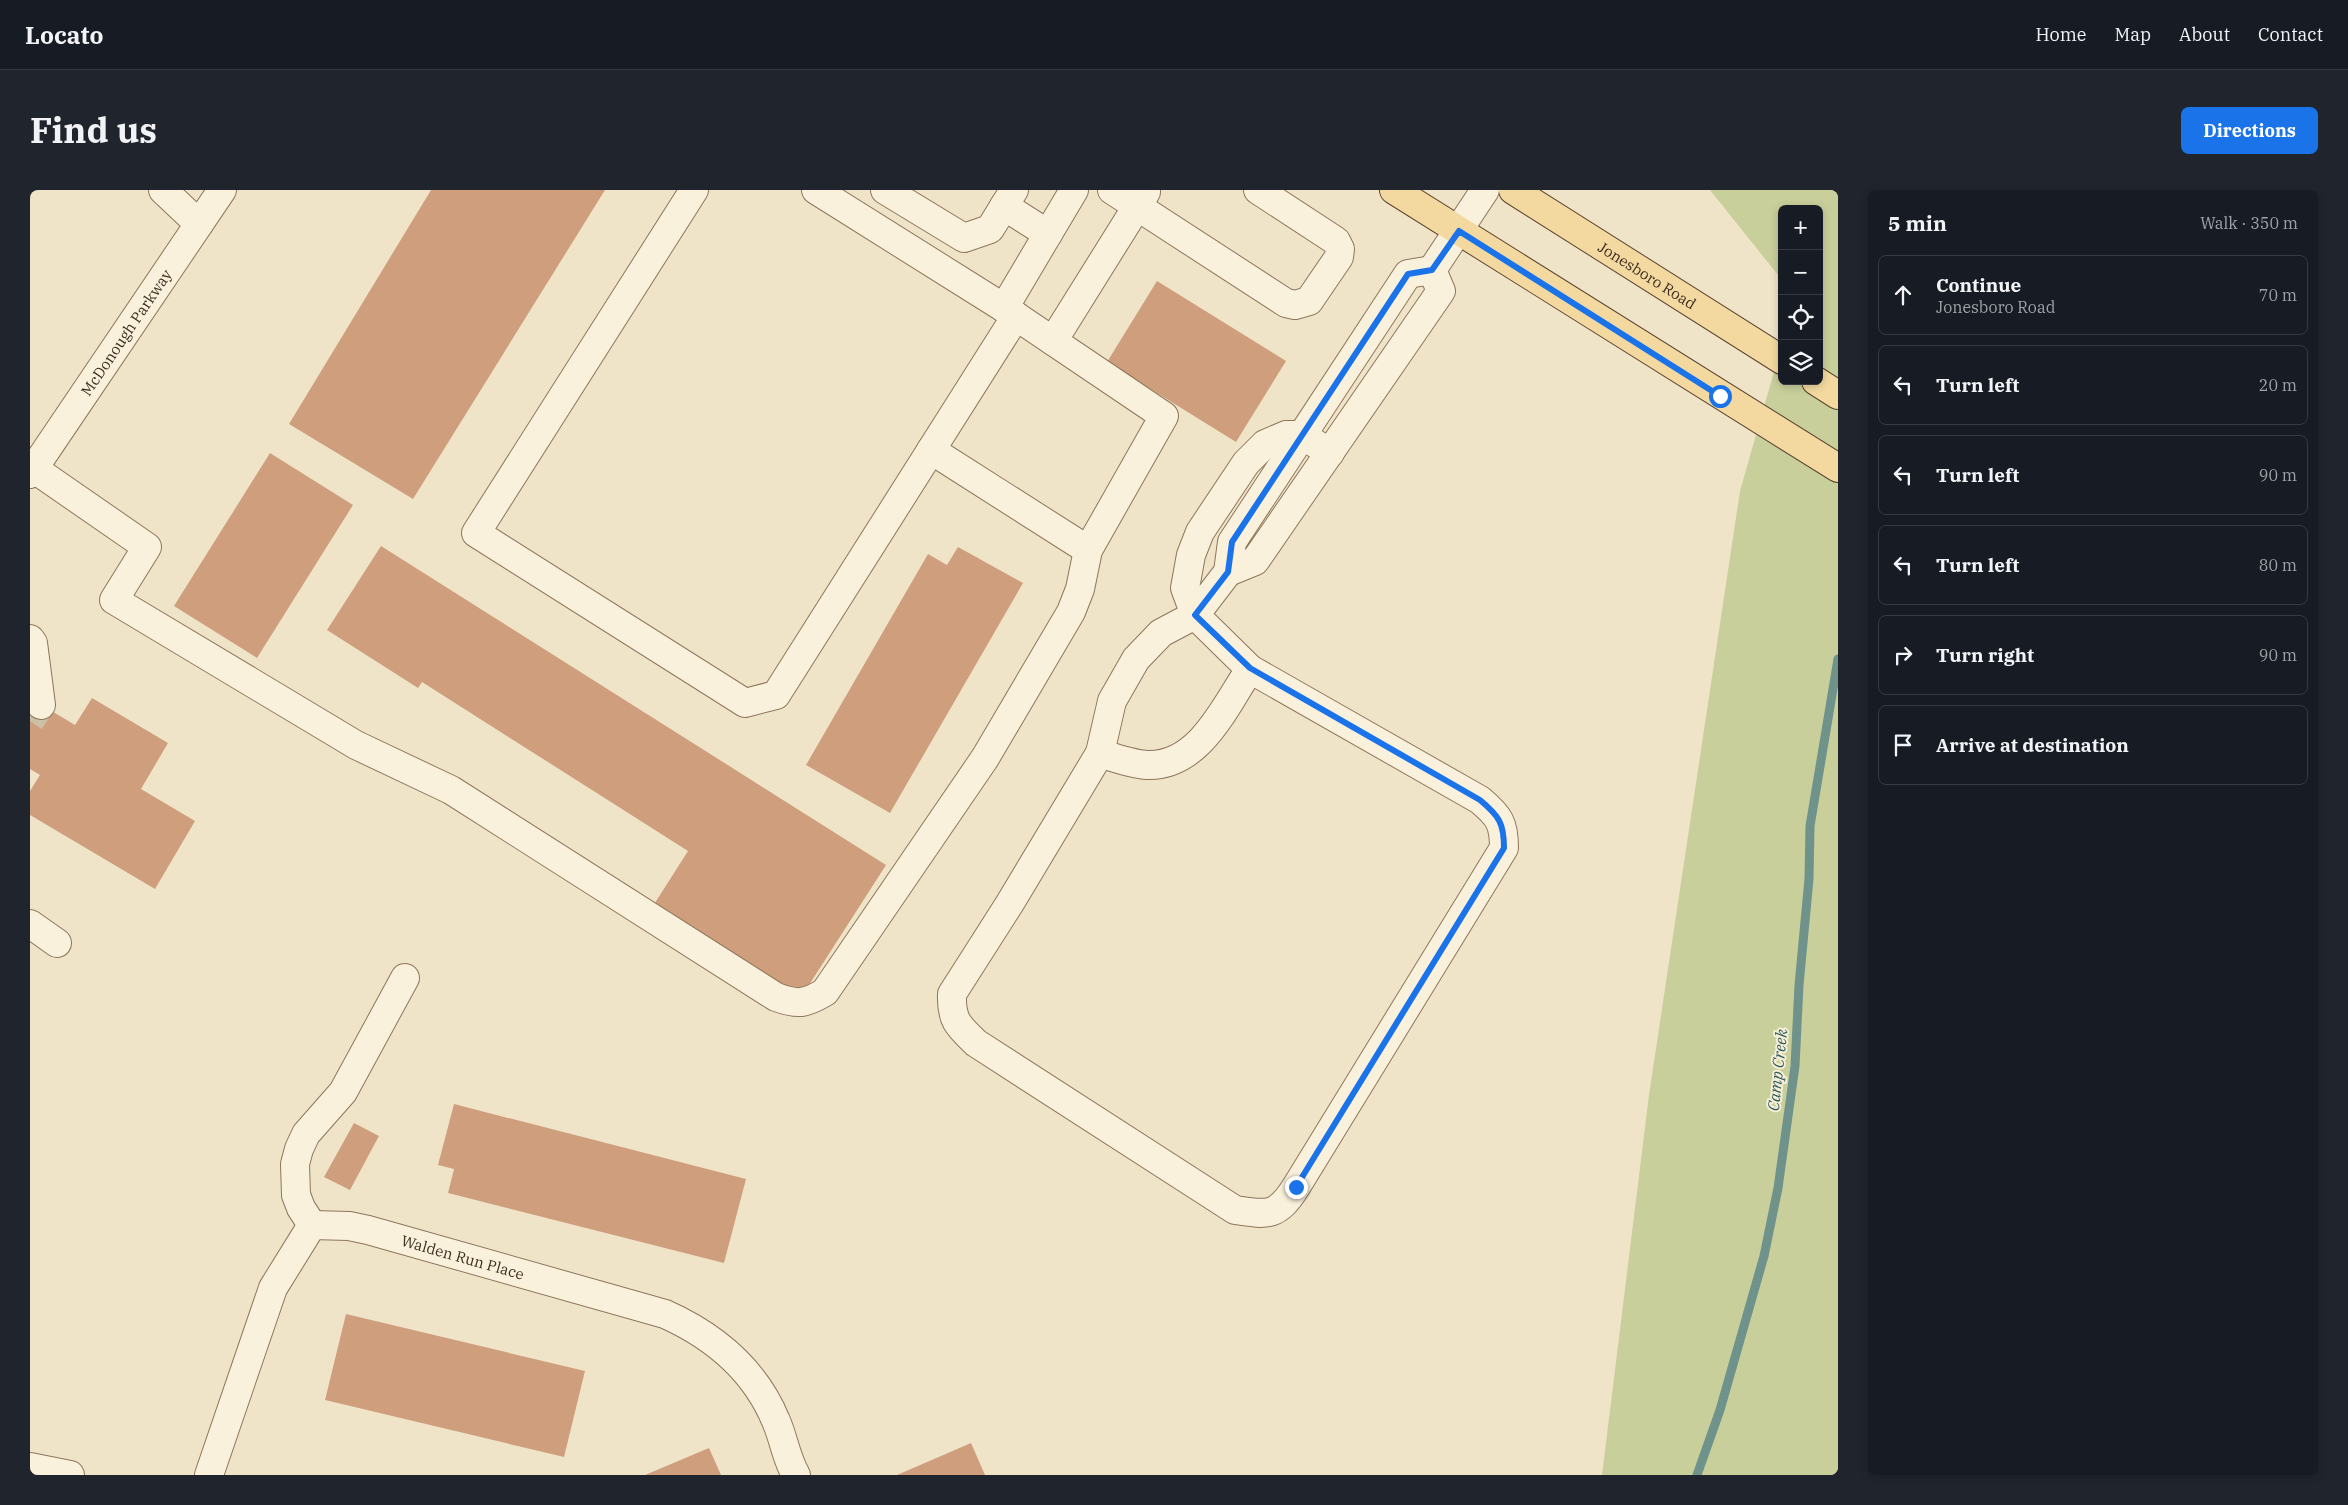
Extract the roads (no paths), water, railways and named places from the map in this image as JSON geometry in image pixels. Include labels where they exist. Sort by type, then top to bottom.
[{"type":"main road","points":[[1394,190],[1838,468]]},
{"type":"main road","name":"Jonesboro Road","points":[[1513,190],[1778,357]]},
{"type":"main road","points":[[1822,385],[1838,396]]},
{"type":"street","points":[[163,190],[199,224]]},
{"type":"street","name":"McDonough Parkway","points":[[31,470],[222,190]]},
{"type":"street","points":[[694,190],[476,534],[745,703],[776,695],[931,450],[1010,312],[1048,234],[1074,190]]},
{"type":"street","points":[[31,470],[147,546],[114,600],[356,745],[451,790],[776,997],[794,1003],[810,1001],[825,992],[985,758],[1071,612],[1080,589],[1088,550],[1164,416],[1010,312],[816,190]]},
{"type":"street","points":[[885,190],[964,238],[990,229],[1009,198],[1048,234]]},
{"type":"street","points":[[1112,190],[1142,198],[1286,303],[1295,304],[1309,301],[1339,257],[1340,249],[1336,241],[1258,190]]},
{"type":"street","points":[[1330,453],[1302,435],[1286,434],[1264,444],[1246,463],[1200,532],[1191,555],[1184,588],[1195,615],[1250,668],[1480,800],[1498,815],[1504,832],[1504,848],[1286,1203],[1266,1214],[1236,1210],[976,1042],[957,1025],[951,1009],[952,994],[1010,903],[1100,753],[1112,701],[1136,659],[1160,633],[1195,615],[1228,572],[1232,542],[1302,435],[1408,274],[1432,270],[1485,190]]},
{"type":"street","points":[[1053,341],[1142,198]]},
{"type":"street","points":[[1228,572],[1255,561],[1441,291],[1432,270]]},
{"type":"street","points":[[931,450],[1088,550]]},
{"type":"street","points":[[1235,479],[1261,498]]},
{"type":"street","points":[[30,639],[33,643],[41,705]]},
{"type":"street","points":[[1100,753],[1126,762],[1150,765],[1176,759],[1197,747],[1250,668]]},
{"type":"street","points":[[30,924],[57,943]]},
{"type":"street","points":[[209,1475],[273,1288],[312,1225],[301,1208],[296,1195],[295,1173],[299,1149],[306,1134],[343,1092],[405,978]]},
{"type":"street","name":"Walden Run Place","points":[[312,1225],[349,1226],[368,1230],[665,1314],[686,1323],[721,1347],[755,1383],[776,1420],[789,1463],[796,1475]]},
{"type":"street","points":[[30,1467],[70,1475]]},
{"type":"waterway","name":"Camp Creek","points":[[1697,1475],[1720,1410],[1764,1256],[1778,1188],[1795,1066],[1799,985],[1809,879],[1810,826],[1838,659]]},
{"type":"tunnel","points":[[30,721],[41,705]]}]
